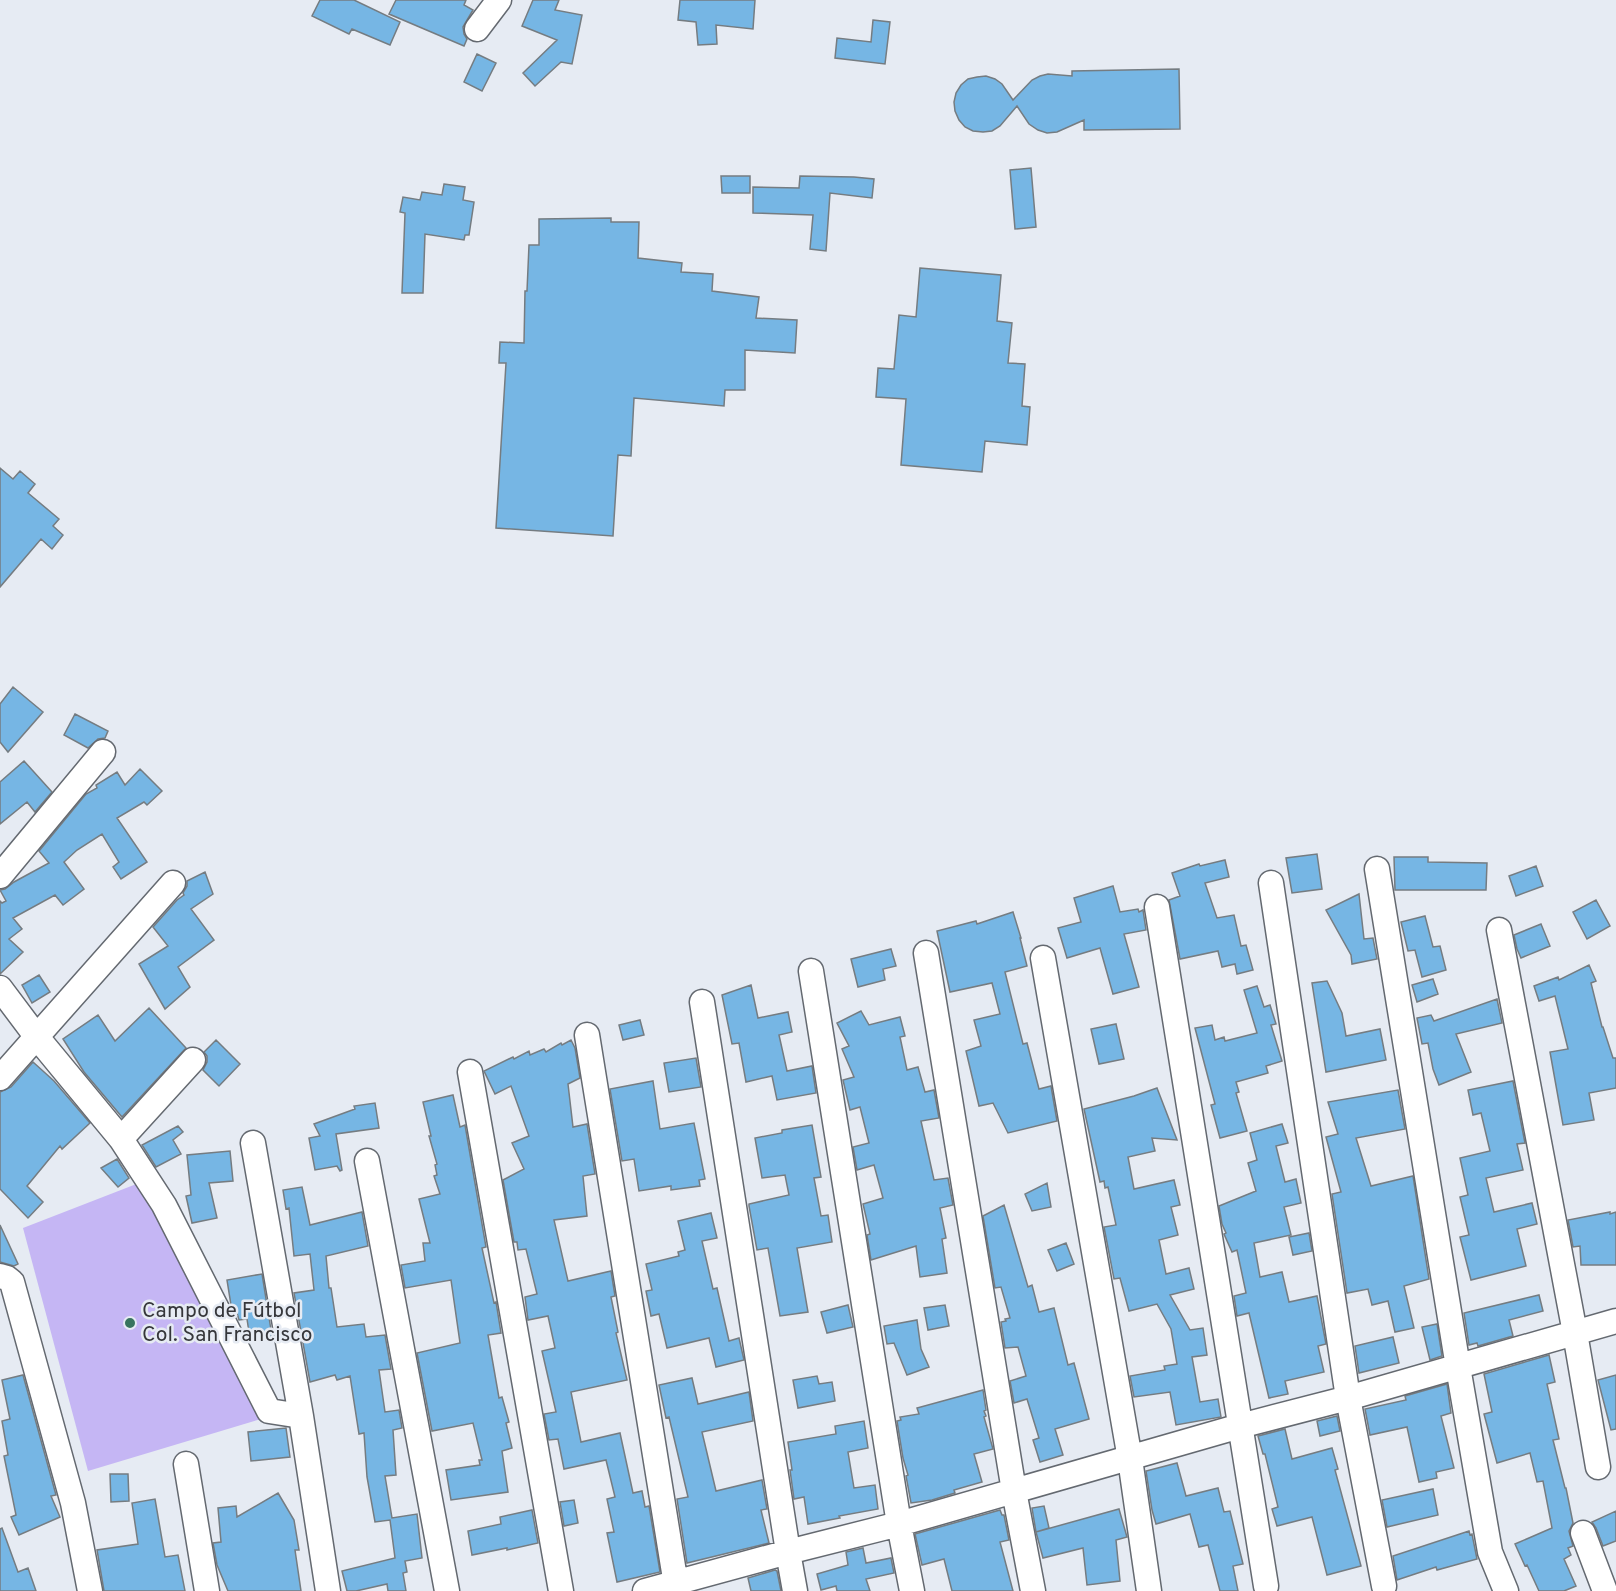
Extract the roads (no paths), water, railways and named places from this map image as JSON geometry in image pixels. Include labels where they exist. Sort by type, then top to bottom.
[{"type":"street","points":[[477,29],[499,0]]},
{"type":"street","points":[[0,876],[103,752]]},
{"type":"street","points":[[1377,869],[1490,1552],[1506,1591]]},
{"type":"street","points":[[0,1078],[173,883]]},
{"type":"street","points":[[1271,883],[1348,1398],[1384,1586]]},
{"type":"street","points":[[1156,907],[1266,1586]]},
{"type":"street","points":[[1499,930],[1598,1467]]},
{"type":"street","points":[[926,952],[1014,1491],[1033,1591]]},
{"type":"street","points":[[1043,958],[1130,1459],[1149,1591]]},
{"type":"street","points":[[811,971],[899,1524],[912,1591]]},
{"type":"street","points":[[0,988],[36,1036],[121,1139],[164,1205],[269,1411],[301,1416]]},
{"type":"street","points":[[702,1002],[795,1591]]},
{"type":"street","points":[[587,1035],[677,1587]]},
{"type":"street","points":[[121,1139],[193,1060]]},
{"type":"street","points":[[470,1072],[561,1591]]},
{"type":"street","points":[[253,1143],[301,1416],[328,1591]]},
{"type":"street","points":[[367,1161],[447,1591]]},
{"type":"street","points":[[0,1276],[12,1282],[73,1503],[90,1591]]},
{"type":"street","points":[[645,1591],[677,1587],[788,1552],[899,1524],[1616,1321]]},
{"type":"street","points":[[186,1464],[207,1591]]},
{"type":"street","points":[[1583,1533],[1605,1591]]},
{"type":"place","name":"Campo de Fútbol Col. San Francisco","points":[[130,1323]]}]
